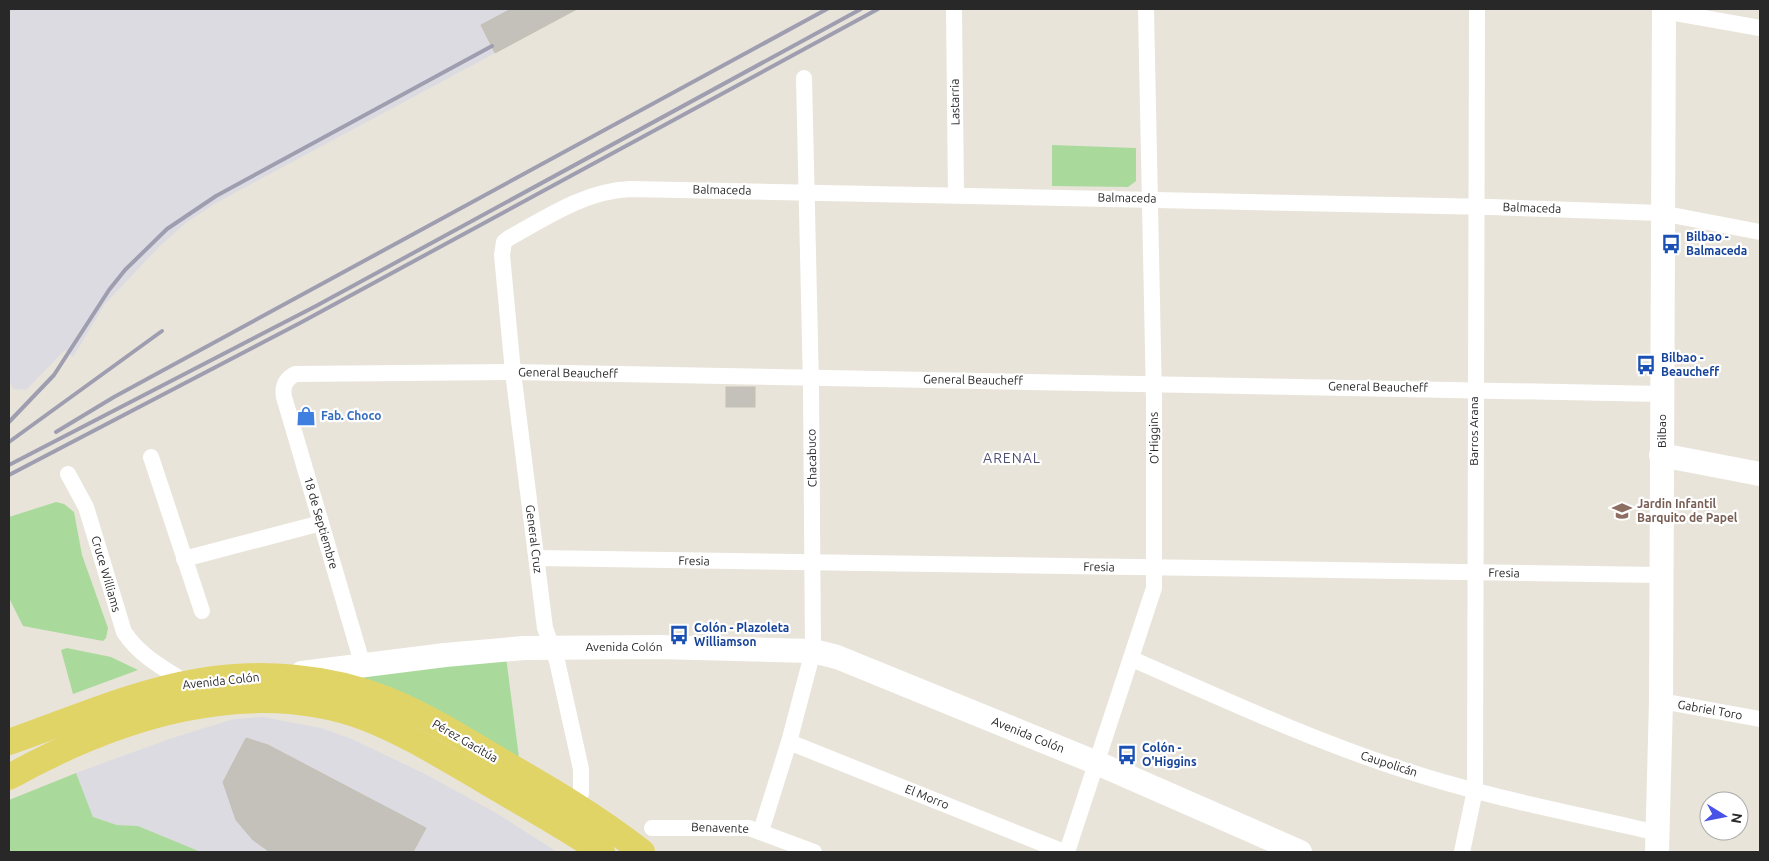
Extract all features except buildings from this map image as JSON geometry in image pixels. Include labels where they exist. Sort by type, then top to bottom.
[{"type":"main road","name":"Bilbao","points":[[1658,843],[1661,701],[1661,213],[1664,10]]},
{"type":"main road","points":[[1662,455],[1760,474]]},
{"type":"main road","name":"Avenida Colón","points":[[9,742],[122,701],[158,678],[187,684],[223,678],[268,676],[471,652],[551,647],[779,648],[813,651],[837,658],[1097,763],[1300,852]]},
{"type":"main road","name":"Pérez Gacitúa","points":[[268,676],[336,684],[386,699],[439,726],[577,805],[642,852]]},
{"type":"main road","name":"Pérez Gacitúa","points":[[226,702],[262,700],[298,702],[326,707],[365,718],[403,734],[602,852]]},
{"type":"main road","name":"Avenida Colón","points":[[9,777],[53,754],[124,726],[169,713],[226,702]]},
{"type":"street","name":"Lastarria","points":[[954,9],[956,195]]},
{"type":"street","name":"O'Higgins","points":[[1065,852],[1132,659],[1154,588],[1156,568],[1146,9]]},
{"type":"street","name":"Barros Arana","points":[[1462,852],[1475,790],[1474,389],[1477,9]]},
{"type":"street","points":[[1664,10],[1760,28]]},
{"type":"street","name":"Chacabuco","points":[[761,831],[790,742],[813,651],[811,378],[804,78]]},
{"type":"street","name":"Balmaceda","points":[[504,242],[571,204],[620,190],[1150,198],[1476,206],[1661,213],[1760,232]]},
{"type":"street","name":"General Cruz","points":[[504,242],[502,255],[513,372],[545,628],[581,763],[582,786],[577,805],[563,828]]},
{"type":"street","name":"General Beaucheff","points":[[286,381],[295,374],[301,373],[513,372],[1662,394]]},
{"type":"street","name":"18 de Septiembre","points":[[286,381],[283,391],[284,397],[363,666]]},
{"type":"street","points":[[151,457],[202,611]]},
{"type":"street","name":"Cruce Williams","points":[[68,474],[86,507],[120,624],[158,678]]},
{"type":"street","points":[[184,559],[321,523]]},
{"type":"street","name":"Fresia","points":[[537,558],[1661,575]]},
{"type":"street","name":"Caupolicán","points":[[1132,659],[1313,737],[1403,770],[1658,843]]},
{"type":"street","name":"Gabriel Toro","points":[[1661,701],[1760,719]]},
{"type":"street","name":"El Morro","points":[[790,742],[1065,852]]},
{"type":"street","name":"Benavente","points":[[652,828],[743,828],[761,831],[814,852]]},
{"type":"shaded area","points":[[9,9],[577,9],[216,203],[187,222],[160,246],[105,304],[73,357],[65,350],[26,390],[13,389],[9,381]]},
{"type":"shaded area","points":[[263,717],[321,728],[352,739],[427,775],[498,814],[557,852],[201,852],[138,826],[117,825],[93,817],[76,773],[169,739],[234,719]]},
{"type":"green space","points":[[1052,145],[1136,148],[1136,181],[1128,187],[1052,186]]},
{"type":"green space","points":[[56,502],[64,504],[74,512],[82,555],[108,628],[106,638],[103,641],[23,626],[9,598],[9,517]]},
{"type":"green space","points":[[67,648],[111,657],[138,670],[73,694],[61,650]]},
{"type":"green space","points":[[506,657],[520,765],[362,682],[363,675]]},
{"type":"green space","points":[[76,773],[93,817],[117,825],[138,826],[201,852],[9,852],[9,800]]},
{"type":"railway","points":[[56,432],[114,397],[827,9]]},
{"type":"railway","points":[[9,465],[316,306],[861,9]]},
{"type":"railway","points":[[9,475],[300,323],[878,9]]},
{"type":"railway","points":[[9,422],[54,375],[109,290],[125,270],[167,229],[216,196],[492,46]]},
{"type":"railway","points":[[9,442],[162,331]]},
{"type":"place","name":"Bilbao - Balmaceda","points":[[1671,244]]},
{"type":"place","name":"Bilbao - Beaucheff","points":[[1646,365]]},
{"type":"place","name":"Fab. Choco","points":[[306,416]]},
{"type":"place","name":"Jardin Infantil Barquito de Papel","points":[[1622,511]]},
{"type":"place","name":"Colón - Plazoleta Williamson","points":[[679,635]]},
{"type":"place","name":"Colón - O'Higgins","points":[[1127,755]]},
{"type":"district","name":"ARENAL","points":[[1012,458]]}]
